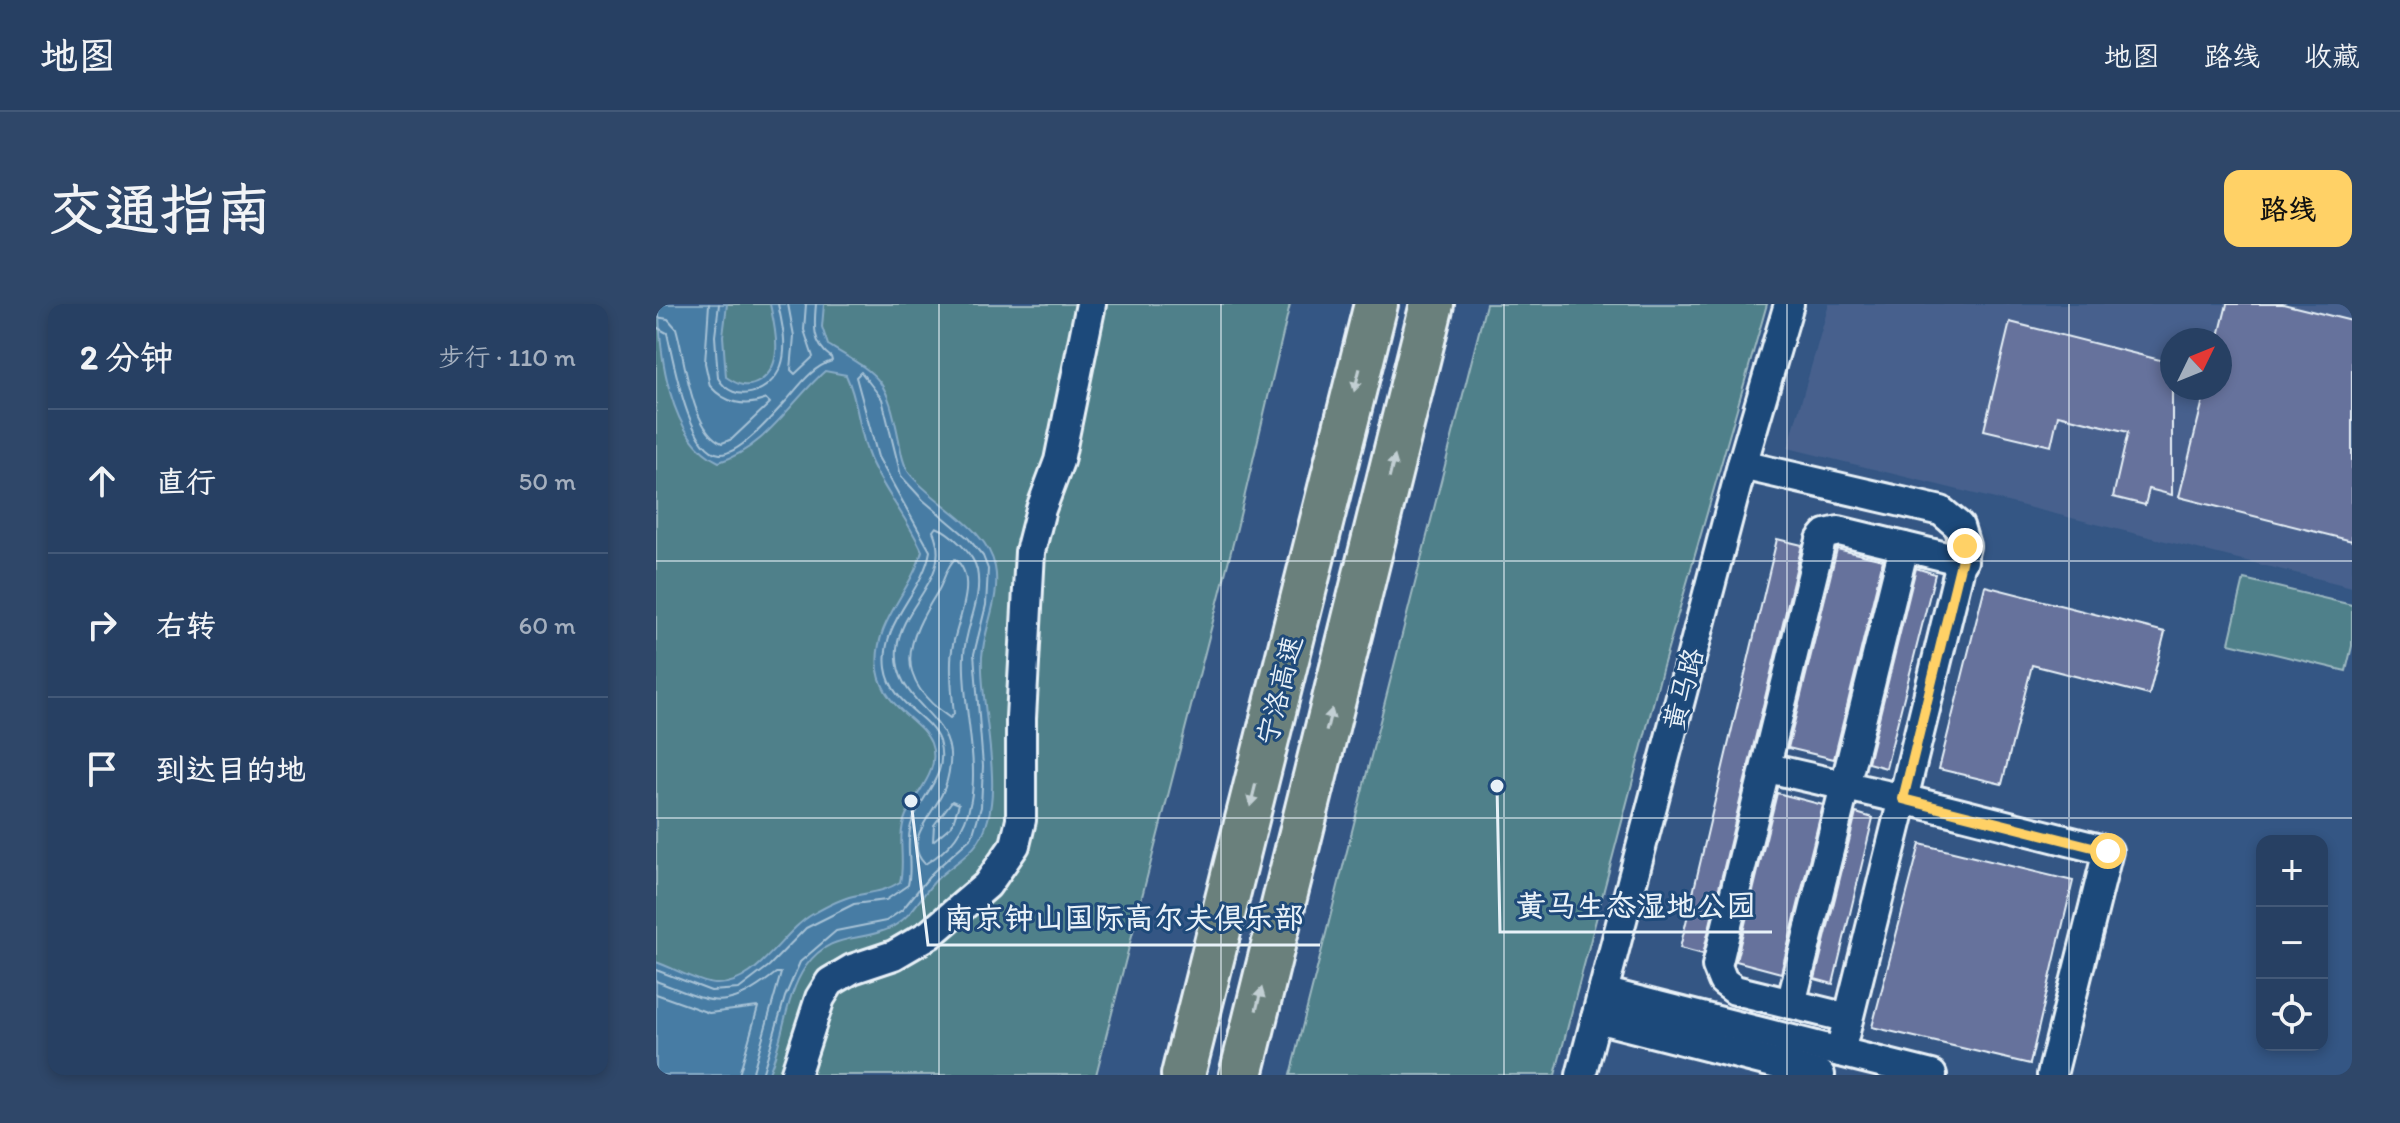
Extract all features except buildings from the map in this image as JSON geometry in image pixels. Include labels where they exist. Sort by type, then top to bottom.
[{"type":"highway","name":"宁洛高速","points":[[1183,1075],[1376,304]]},
{"type":"highway","name":"宁洛高速","points":[[1241,1075],[1432,304]]},
{"type":"street","points":[[795,1075],[820,998],[830,982],[852,969],[894,955],[930,934],[987,885],[1015,845],[1021,820],[1021,718],[1030,552],[1041,509],[1059,461],[1091,304]]},
{"type":"street","name":"黄马路","points":[[1581,1075],[1742,465],[1789,304]]},
{"type":"street","points":[[1742,465],[1941,511],[1959,526],[1964,535],[1963,561],[1840,1052]]},
{"type":"street","points":[[1848,1018],[1728,987],[1717,966],[1768,768],[1821,540],[1826,534],[1839,531],[1963,561]]},
{"type":"street","points":[[1791,1004],[1904,547]]},
{"type":"street","points":[[1768,768],[2108,851],[2052,1075]]},
{"type":"street","points":[[1600,1005],[1840,1052],[1932,1075]]},
{"type":"street","points":[[1600,1005],[1820,1075]]},
{"type":"shaded area","points":[[1829,304],[2352,304],[2352,587],[1788,448]]},
{"type":"green space","points":[[656,304],[1290,304],[1237,528],[1096,1075],[656,1075]]},
{"type":"green space","points":[[1486,304],[1767,304],[1662,670],[1555,1075],[1290,1075]]},
{"type":"green space","points":[[2244,579],[2352,605],[2352,646],[2346,671],[2229,643]]},
{"type":"water","points":[[659,304],[727,304],[723,336],[726,377],[747,385],[760,381],[773,366],[776,346],[770,304],[824,304],[822,327],[828,345],[860,364],[885,391],[908,470],[920,485],[982,540],[995,567],[996,590],[982,657],[992,777],[987,823],[974,848],[937,879],[899,923],[880,932],[836,942],[806,966],[793,991],[768,1075],[656,1075],[656,962],[707,983],[729,983],[756,968],[801,922],[813,914],[843,899],[883,890],[900,882],[904,820],[931,771],[933,753],[931,743],[920,727],[888,695],[878,670],[878,653],[886,622],[910,581],[922,551],[870,459],[846,375],[825,371],[764,435],[736,455],[719,462],[702,451],[678,415],[670,393],[661,346]]},
{"type":"place","name":"黄马生态湿地公园","points":[[1497,786]]},
{"type":"place","name":"南京钟山国际高尔夫俱乐部","points":[[911,801]]},
{"type":"route","points":[[1965,546],[1903,799],[2108,851]]}]
